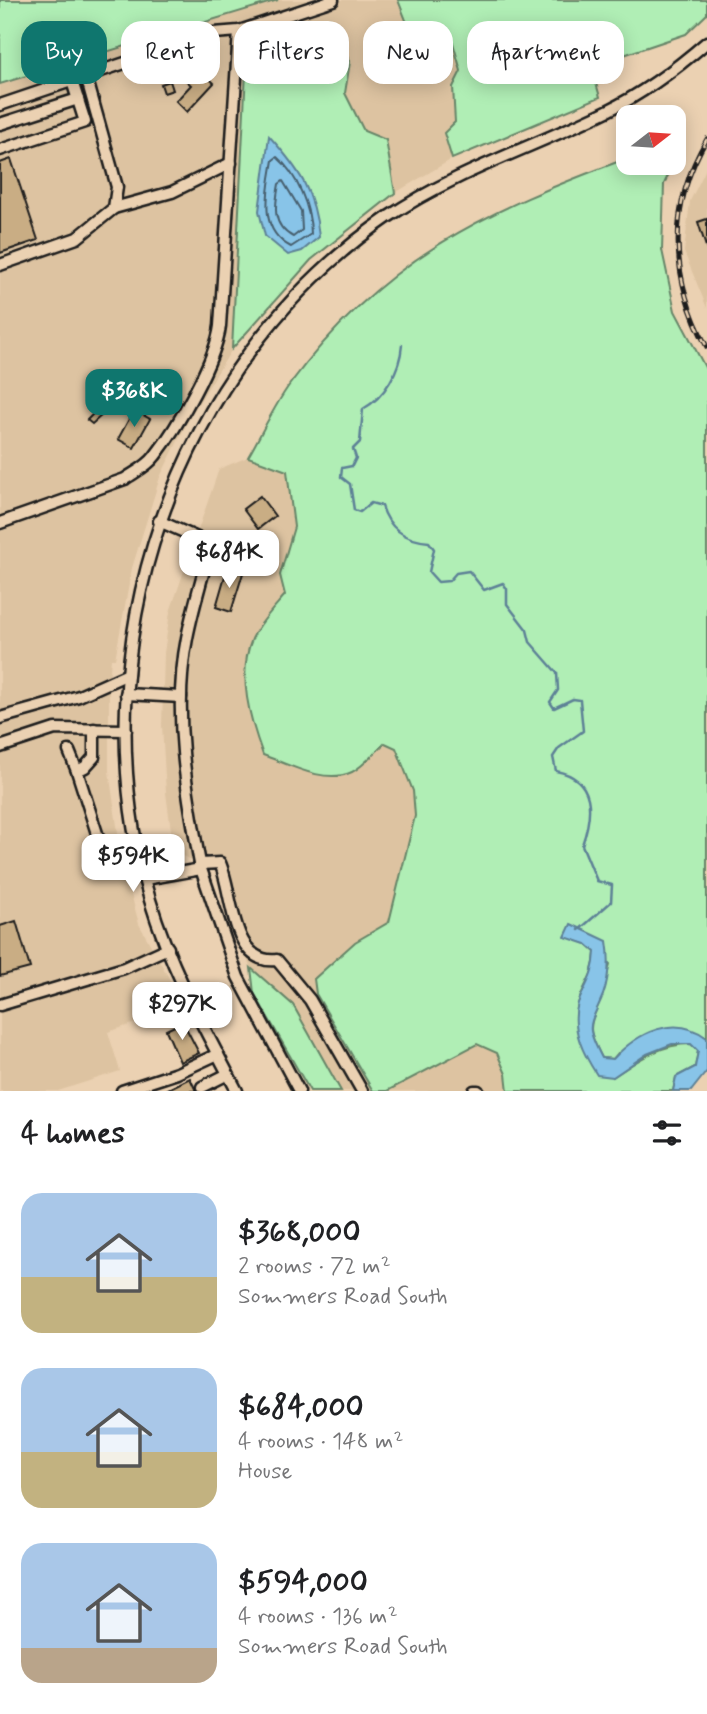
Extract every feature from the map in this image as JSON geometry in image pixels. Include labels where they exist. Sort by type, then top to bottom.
[{"type":"street","points":[[269,21],[333,0]]},
{"type":"street","points":[[107,69],[214,33],[234,31]]},
{"type":"street","points":[[237,1091],[168,947],[145,879],[130,792],[126,694],[138,597],[159,521],[181,470],[234,377],[299,292],[330,262],[426,192],[505,154],[606,112],[707,42]]},
{"type":"street","points":[[0,105],[63,84]]},
{"type":"street","points":[[0,150],[85,122],[73,84]]},
{"type":"street","points":[[88,84],[117,187],[114,208]]},
{"type":"street","points":[[0,523],[125,479],[154,458],[217,346],[236,84]]},
{"type":"street","points":[[0,124],[78,99]]},
{"type":"street","points":[[0,265],[77,238],[114,208],[172,192],[231,163]]},
{"type":"street","points":[[159,521],[211,544],[186,639],[181,697],[190,812],[200,866],[238,977],[299,1091]]},
{"type":"street","points":[[0,718],[79,696],[128,674]]},
{"type":"street","points":[[126,694],[181,697]]},
{"type":"street","points":[[0,747],[55,729],[126,730]]},
{"type":"street","points":[[77,771],[94,757],[94,729]]},
{"type":"street","points":[[69,751],[101,846]]},
{"type":"street","points":[[145,879],[220,863],[231,910],[249,953],[257,958],[277,960],[310,1000],[362,1091]]},
{"type":"street","points":[[0,1004],[124,968],[168,947]]},
{"type":"street","points":[[122,1091],[141,1088],[218,1054]]},
{"type":"street","points":[[202,1087],[228,1074]]},
{"type":"shaded area","points":[[278,0],[398,0],[406,21],[363,21],[363,84],[453,84],[453,42],[461,71],[453,87],[455,122],[444,134],[452,159],[395,193],[386,140],[364,132],[345,93],[346,84],[349,84],[349,21],[234,21],[234,84],[245,84],[232,349],[190,417],[160,477],[132,568],[115,659],[111,659],[109,681],[109,771],[122,860],[139,924],[185,1007],[108,1032],[120,1071],[58,1091],[0,1091],[0,84],[21,78],[21,84],[107,84],[107,52],[121,47],[121,84],[220,84],[220,21],[208,21]]},
{"type":"shaded area","points":[[707,167],[707,308],[684,252],[690,201]]},
{"type":"shaded area","points":[[248,457],[287,471],[294,527],[280,575],[285,595],[254,636],[352,772],[385,743],[396,748],[413,791],[415,816],[389,922],[355,942],[314,979],[317,994],[373,1091],[341,1091],[293,1005],[251,968],[226,911],[218,873],[174,852],[166,793],[162,726],[164,653],[170,612],[219,469]]},
{"type":"shaded area","points":[[477,1044],[497,1053],[506,1074],[508,1091],[387,1091]]},
{"type":"green space","points":[[0,0],[278,0],[208,21],[121,21],[121,47],[107,52],[107,21],[21,21],[21,78],[0,84]]},
{"type":"green space","points":[[398,0],[707,0],[707,14],[686,34],[624,55],[624,21],[467,21],[467,84],[596,84],[600,97],[452,159],[444,133],[455,122],[453,87],[461,71],[453,43],[453,21],[406,21]]},
{"type":"green space","points":[[245,84],[346,84],[345,93],[364,131],[386,140],[395,193],[311,260],[232,349]]},
{"type":"green space","points":[[616,163],[616,175],[668,175],[664,184],[662,250],[675,311],[707,371],[707,1038],[706,1036],[618,1053],[613,1059],[602,1058],[593,1039],[591,1026],[610,964],[586,944],[595,952],[594,961],[578,1004],[577,1014],[578,1024],[587,1043],[613,1077],[659,1050],[691,1044],[698,1051],[695,1067],[676,1077],[673,1091],[508,1091],[506,1074],[497,1053],[477,1044],[387,1091],[373,1091],[316,994],[314,979],[355,942],[389,922],[415,816],[413,791],[396,748],[385,743],[361,766],[341,775],[307,772],[263,755],[247,697],[246,667],[255,633],[285,595],[280,575],[294,527],[287,471],[248,457],[284,392],[325,340],[362,303],[400,271],[440,244],[528,198]]},
{"type":"green space","points":[[251,968],[293,1005],[341,1091],[310,1091],[254,993]]},
{"type":"water","points":[[269,136],[304,182],[317,221],[319,237],[302,251],[288,255],[265,236],[259,211]]},
{"type":"water","points":[[571,924],[607,941],[607,982],[591,1025],[593,1038],[602,1058],[613,1059],[633,1041],[657,1029],[682,1027],[695,1031],[707,1038],[707,1071],[691,1091],[673,1091],[676,1077],[695,1067],[698,1051],[691,1044],[672,1044],[647,1054],[613,1077],[597,1075],[583,1050],[576,1022],[578,1003],[591,973],[595,952],[586,944],[565,937]]},
{"type":"building","points":[[161,84],[171,84],[173,90],[164,93]]},
{"type":"building","points":[[213,84],[187,112],[176,101],[191,85]]},
{"type":"building","points":[[11,159],[38,240],[0,253],[0,163]]},
{"type":"building","points":[[707,219],[707,250],[698,222]]},
{"type":"building","points":[[128,385],[137,391],[131,401],[122,396]]},
{"type":"building","points":[[97,410],[102,415],[92,424],[87,420]]},
{"type":"building","points":[[134,410],[150,419],[134,448],[118,439]]},
{"type":"building","points":[[260,496],[275,516],[258,529],[243,509]]},
{"type":"building","points":[[227,569],[243,573],[231,612],[216,607]]},
{"type":"building","points":[[16,921],[30,968],[0,976],[0,926]]},
{"type":"building","points":[[183,1022],[199,1053],[180,1062],[166,1030]]},
{"type":"building","points":[[190,1078],[196,1091],[169,1091],[168,1089]]},
{"type":"waterway","points":[[402,345],[390,382],[378,397],[363,409],[360,442],[353,449],[356,458],[352,466],[342,468],[341,477],[350,484],[354,510],[360,512],[371,503],[382,506],[389,521],[399,532],[413,539],[429,542],[434,549],[429,572],[438,582],[449,581],[456,573],[469,571],[484,590],[503,583],[507,589],[507,604],[527,630],[530,642],[557,673],[558,690],[550,702],[554,708],[573,699],[580,700],[583,731],[559,748],[553,757],[556,771],[569,775],[585,789],[589,810],[582,845],[597,881],[612,885],[611,902],[579,930]]},
{"type":"railway","points":[[707,139],[685,190],[678,243],[686,295],[707,347]]}]
